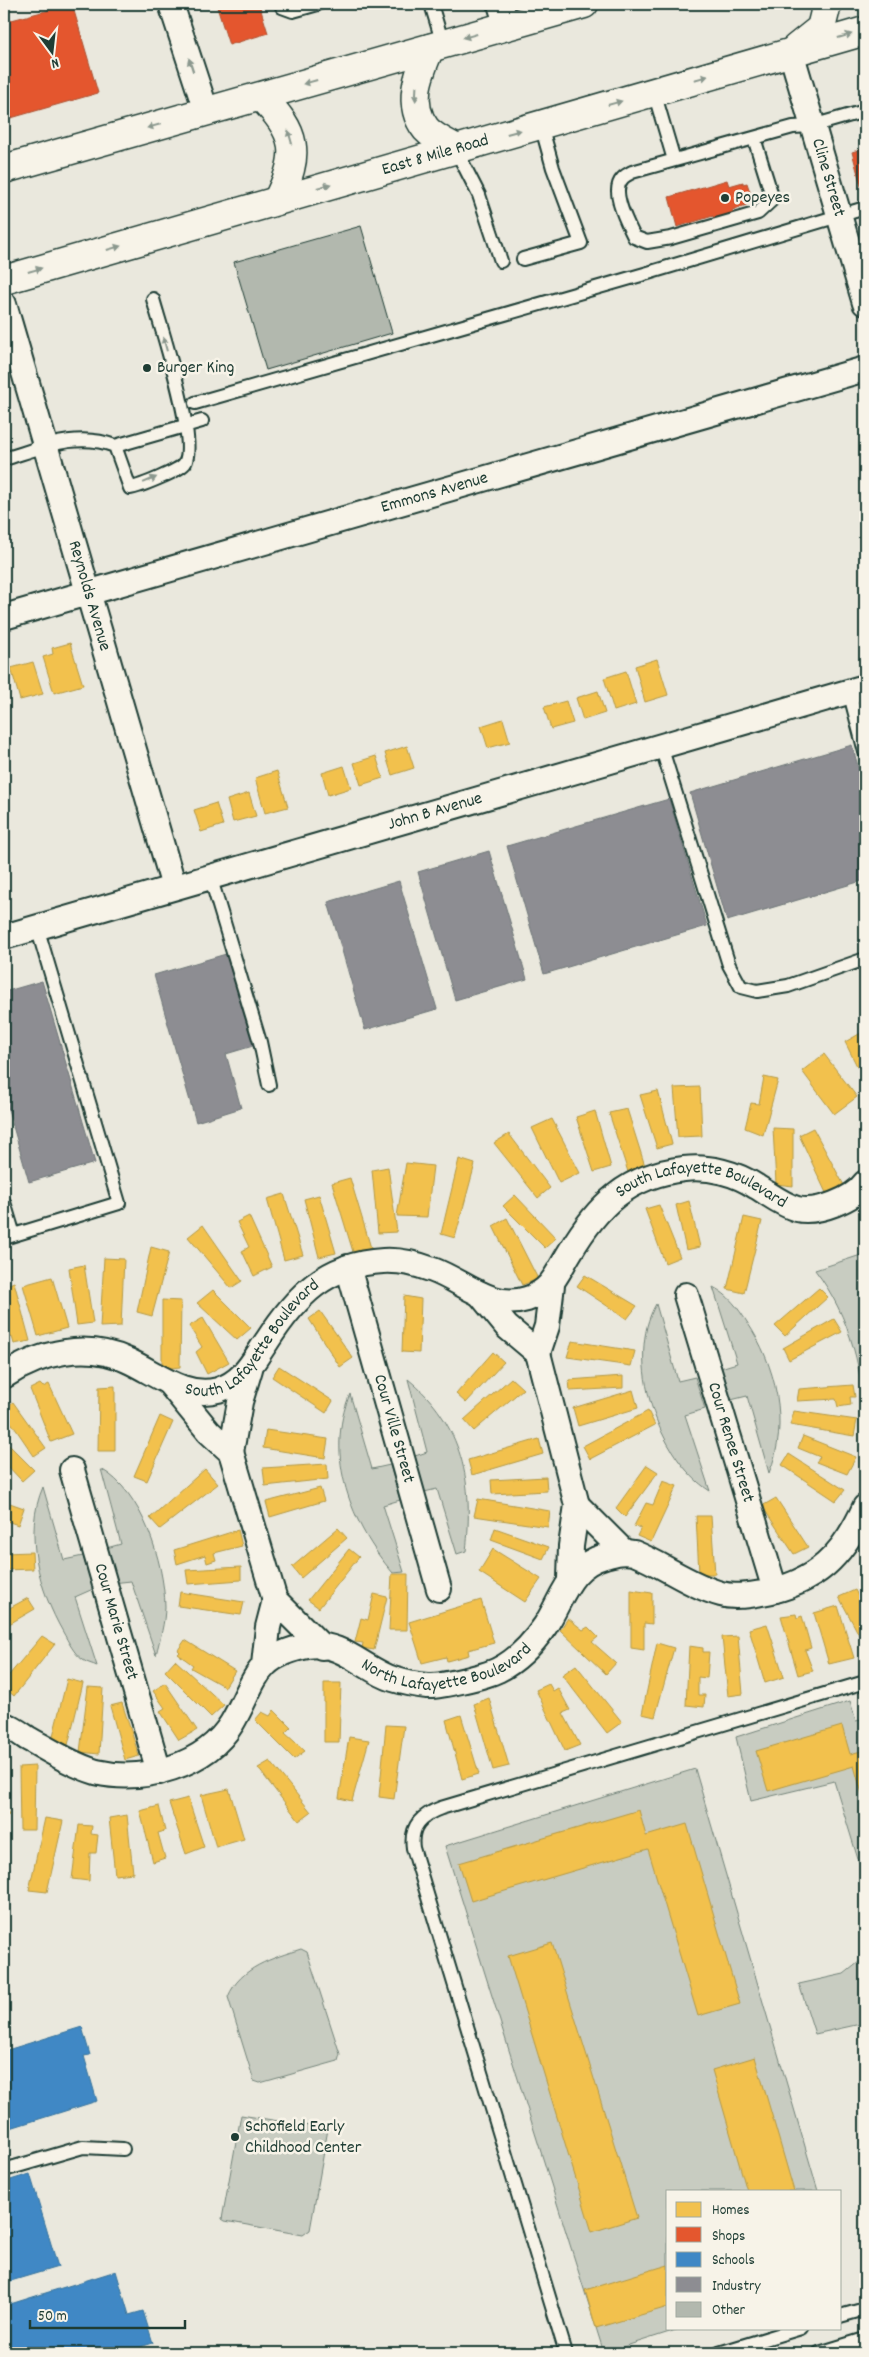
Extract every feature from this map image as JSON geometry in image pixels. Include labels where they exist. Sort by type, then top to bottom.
[{"type":"highway","points":[[791,52],[821,28],[827,4]]},
{"type":"highway","points":[[4,169],[436,46],[504,15],[572,5]]},
{"type":"highway","name":"East 8 Mile Road","points":[[4,280],[455,148],[865,31]]},
{"type":"highway","points":[[436,46],[416,88],[415,101],[418,116],[426,129],[455,148]]},
{"type":"highway","points":[[261,96],[277,112],[291,137],[292,162],[288,179],[278,200]]},
{"type":"street","points":[[171,4],[206,111]]},
{"type":"street","name":"Cline Street","points":[[791,52],[865,303]]},
{"type":"street","name":"Reynolds Avenue","points":[[4,304],[174,887]]},
{"type":"street","name":"Emmons Avenue","points":[[4,617],[865,369]]},
{"type":"street","name":"John B Avenue","points":[[4,937],[857,689]]},
{"type":"street","name":"South Lafayette Boulevard","points":[[4,1376],[22,1365],[46,1355],[84,1351],[99,1352],[127,1360],[168,1382],[189,1390],[204,1392],[234,1383],[250,1369],[293,1304],[308,1288],[348,1267],[383,1261],[409,1263],[446,1276],[491,1300],[508,1302],[540,1294],[552,1285],[598,1211],[615,1196],[650,1178],[683,1169],[712,1169],[747,1182],[789,1205],[804,1209],[842,1201],[855,1195],[865,1183]]},
{"type":"street","name":"Cour Ville Street","points":[[348,1267],[439,1589]]},
{"type":"street","points":[[552,1285],[547,1326],[538,1353],[577,1505],[571,1546],[570,1579]]},
{"type":"street","points":[[479,1293],[507,1327],[538,1353]]},
{"type":"street","name":"Cour Renee Street","points":[[686,1294],[775,1590]]},
{"type":"street","points":[[250,1369],[240,1402],[230,1452],[275,1600],[322,1647]]},
{"type":"street","points":[[168,1382],[209,1432],[230,1452]]},
{"type":"street","name":"Cour Marie Street","points":[[72,1470],[159,1772]]},
{"type":"street","points":[[577,1505],[623,1552]]},
{"type":"street","name":"North Lafayette Boulevard","points":[[4,1725],[60,1757],[94,1771],[134,1775],[159,1772],[186,1762],[204,1751],[220,1737],[231,1724],[252,1680],[264,1665],[281,1653],[310,1646],[322,1647],[347,1654],[392,1679],[427,1686],[496,1671],[524,1653],[545,1626],[570,1579],[580,1569],[597,1558],[623,1552],[649,1559],[700,1587],[723,1595],[747,1595],[775,1590],[805,1581],[824,1568],[841,1547],[865,1507]]},
{"type":"street","points":[[264,1665],[268,1627],[275,1600]]},
{"type":"lane","points":[[281,4],[282,7],[293,11],[318,4]]},
{"type":"lane","points":[[431,4],[436,46]]},
{"type":"lane","points":[[654,92],[674,160]]},
{"type":"lane","points":[[754,138],[773,199],[758,213],[671,238],[647,242],[634,237],[619,202],[618,187],[621,179],[632,172],[792,127],[812,126],[865,111]]},
{"type":"lane","points":[[524,259],[581,243],[553,168],[541,125]]},
{"type":"lane","points":[[455,148],[479,195],[501,261]]},
{"type":"lane","points":[[196,403],[648,273],[865,208]]},
{"type":"lane","points":[[115,446],[129,487],[132,488],[184,465],[188,452],[187,425],[153,299]]},
{"type":"lane","points":[[4,459],[82,439],[98,440],[115,446],[202,421]]},
{"type":"lane","points":[[857,689],[865,752]]},
{"type":"lane","points":[[661,746],[729,965],[741,987],[757,991],[788,986],[865,959]]},
{"type":"lane","points":[[210,876],[260,1042],[269,1084]]},
{"type":"lane","points":[[4,1202],[9,1237],[119,1203],[37,927]]},
{"type":"lane","points":[[566,2353],[413,1848],[414,1831],[423,1816],[440,1808],[865,1682]]},
{"type":"lane","points":[[4,2170],[83,2147],[123,2149]]},
{"type":"lane","points":[[842,2315],[865,2309]]},
{"type":"lane","points":[[719,2353],[794,2330]]},
{"type":"lane","points":[[819,2353],[865,2339]]},
{"type":"shaded area","points":[[864,1254],[865,1432],[862,1389],[853,1347],[838,1307],[815,1270]]},
{"type":"shaded area","points":[[713,1287],[728,1298],[744,1317],[766,1357],[772,1376],[777,1395],[779,1415],[775,1454],[769,1473],[747,1396],[727,1401],[717,1369],[737,1363]]},
{"type":"shaded area","points":[[656,1304],[678,1381],[695,1377],[705,1409],[685,1415],[710,1491],[691,1476],[675,1456],[651,1406],[645,1379],[644,1352],[647,1326]]},
{"type":"shaded area","points":[[408,1379],[427,1397],[441,1415],[453,1436],[461,1457],[466,1479],[468,1526],[466,1551],[457,1554],[437,1489],[420,1493],[409,1458],[427,1452]]},
{"type":"shaded area","points":[[350,1394],[372,1469],[390,1465],[400,1500],[383,1505],[404,1572],[393,1573],[378,1554],[354,1511],[346,1488],[341,1465],[340,1441],[343,1417]]},
{"type":"shaded area","points":[[101,1469],[115,1479],[139,1510],[155,1549],[164,1588],[165,1606],[156,1655],[131,1581],[112,1583],[103,1549],[121,1544]]},
{"type":"shaded area","points":[[43,1487],[64,1560],[83,1556],[93,1589],[75,1597],[97,1666],[83,1660],[72,1647],[54,1616],[41,1580],[36,1561],[34,1523]]},
{"type":"shaded area","points":[[850,1701],[856,1721],[865,1719],[865,1882],[834,1781],[751,1801],[736,1737]]},
{"type":"shaded area","points":[[695,1769],[818,2190],[666,2190],[666,2330],[676,2330],[604,2353],[445,1846]]},
{"type":"shaded area","points":[[301,1949],[307,1952],[340,2054],[338,2061],[260,2083],[254,2081],[228,1997],[233,1987],[241,1978],[258,1965]]},
{"type":"shaded area","points":[[865,1960],[865,2023],[815,2034],[799,1984],[844,1974],[859,1962]]},
{"type":"shaded area","points":[[241,2115],[328,2129],[310,2230],[303,2235],[222,2219]]},
{"type":"building: Homes","points":[[70,643],[83,685],[54,693],[43,657],[53,654],[52,648]]},
{"type":"building: Homes","points":[[657,659],[668,695],[645,702],[635,666]]},
{"type":"building: Homes","points":[[33,662],[43,694],[20,700],[11,668]]},
{"type":"building: Homes","points":[[626,671],[636,704],[614,711],[604,678]]},
{"type":"building: Homes","points":[[598,691],[605,713],[583,720],[576,698]]},
{"type":"building: Homes","points":[[566,701],[573,723],[551,729],[544,707]]},
{"type":"building: Homes","points":[[503,719],[510,742],[488,748],[481,726]]},
{"type":"building: Homes","points":[[407,746],[414,768],[392,775],[385,753]]},
{"type":"building: Homes","points":[[376,756],[383,778],[361,785],[354,763]]},
{"type":"building: Homes","points":[[344,766],[351,788],[328,795],[322,773]]},
{"type":"building: Homes","points":[[277,771],[288,807],[265,813],[255,778]]},
{"type":"building: Homes","points":[[249,793],[256,816],[233,822],[227,800]]},
{"type":"building: Homes","points":[[216,803],[223,825],[201,832],[194,810]]},
{"type":"building: Homes","points":[[861,1033],[865,1041],[865,1082],[845,1042]]},
{"type":"building: Homes","points":[[824,1054],[857,1097],[834,1114],[802,1071]]},
{"type":"building: Homes","points":[[764,1077],[778,1080],[763,1135],[745,1128],[751,1103],[759,1104]]},
{"type":"building: Homes","points":[[700,1087],[702,1136],[678,1137],[674,1088]]},
{"type":"building: Homes","points":[[658,1091],[672,1144],[657,1148],[640,1095]]},
{"type":"building: Homes","points":[[627,1109],[645,1166],[628,1172],[609,1113]]},
{"type":"building: Homes","points":[[595,1111],[611,1167],[594,1172],[576,1117]]},
{"type":"building: Homes","points":[[552,1119],[580,1173],[559,1183],[532,1128]]},
{"type":"building: Homes","points":[[773,1128],[793,1129],[793,1186],[776,1184]]},
{"type":"building: Homes","points":[[813,1128],[845,1187],[827,1195],[799,1135]]},
{"type":"building: Homes","points":[[509,1134],[550,1188],[538,1198],[494,1143]]},
{"type":"building: Homes","points":[[459,1159],[475,1164],[455,1238],[441,1234]]},
{"type":"building: Homes","points":[[406,1163],[433,1166],[427,1217],[397,1216]]},
{"type":"building: Homes","points":[[388,1167],[397,1232],[378,1233],[372,1170]]},
{"type":"building: Homes","points":[[350,1178],[371,1248],[354,1255],[332,1183]]},
{"type":"building: Homes","points":[[284,1194],[303,1255],[284,1260],[267,1199]]},
{"type":"building: Homes","points":[[319,1195],[336,1253],[319,1257],[304,1199]]},
{"type":"building: Homes","points":[[515,1195],[556,1238],[545,1248],[503,1206]]},
{"type":"building: Homes","points":[[689,1201],[700,1247],[686,1250],[676,1205]]},
{"type":"building: Homes","points":[[659,1205],[680,1257],[665,1263],[645,1209]]},
{"type":"building: Homes","points":[[249,1216],[272,1267],[254,1276],[242,1251],[249,1247],[237,1222]]},
{"type":"building: Homes","points":[[744,1217],[762,1221],[744,1293],[727,1289]]},
{"type":"building: Homes","points":[[507,1218],[538,1279],[522,1285],[493,1226]]},
{"type":"building: Homes","points":[[203,1225],[242,1281],[231,1288],[188,1237]]},
{"type":"building: Homes","points":[[151,1247],[169,1252],[152,1316],[137,1312]]},
{"type":"building: Homes","points":[[104,1258],[124,1259],[121,1326],[100,1327]]},
{"type":"building: Homes","points":[[84,1265],[93,1323],[77,1325],[69,1268]]},
{"type":"building: Homes","points":[[585,1275],[637,1306],[627,1319],[577,1286]]},
{"type":"building: Homes","points":[[52,1277],[67,1328],[38,1336],[23,1285]]},
{"type":"building: Homes","points":[[14,1282],[30,1341],[14,1344],[12,1337],[5,1339],[4,1335],[4,1286]]},
{"type":"building: Homes","points":[[819,1288],[828,1297],[785,1336],[775,1326]]},
{"type":"building: Homes","points":[[213,1290],[251,1328],[237,1340],[197,1303]]},
{"type":"building: Homes","points":[[404,1296],[421,1299],[419,1353],[402,1352]]},
{"type":"building: Homes","points":[[162,1300],[181,1301],[180,1367],[162,1369]]},
{"type":"building: Homes","points":[[320,1311],[353,1358],[340,1367],[309,1319]]},
{"type":"building: Homes","points":[[203,1318],[229,1362],[207,1374],[196,1352],[202,1347],[189,1326]]},
{"type":"building: Homes","points":[[834,1319],[842,1332],[789,1360],[783,1348]]},
{"type":"building: Homes","points":[[572,1341],[635,1351],[631,1366],[567,1357]]},
{"type":"building: Homes","points":[[493,1352],[504,1362],[466,1403],[456,1394]]},
{"type":"building: Homes","points":[[279,1366],[333,1401],[326,1413],[272,1377]]},
{"type":"building: Homes","points":[[623,1376],[623,1388],[570,1391],[569,1380]]},
{"type":"building: Homes","points":[[511,1378],[523,1389],[474,1431],[464,1420]]},
{"type":"building: Homes","points":[[40,1384],[43,1387],[49,1384],[72,1434],[51,1442],[30,1389]]},
{"type":"building: Homes","points":[[853,1385],[855,1397],[850,1397],[851,1405],[838,1407],[836,1399],[797,1401],[799,1389]]},
{"type":"building: Homes","points":[[115,1386],[115,1451],[98,1451],[99,1387]]},
{"type":"building: Homes","points":[[633,1390],[638,1408],[578,1426],[573,1408]]},
{"type":"building: Homes","points":[[13,1402],[46,1448],[34,1456],[4,1412],[4,1409]]},
{"type":"building: Homes","points":[[648,1411],[655,1425],[590,1459],[583,1446]]},
{"type":"building: Homes","points":[[794,1411],[857,1420],[854,1436],[790,1425]]},
{"type":"building: Homes","points":[[160,1416],[173,1422],[147,1481],[134,1476]]},
{"type":"building: Homes","points":[[266,1430],[328,1439],[325,1458],[263,1448]]},
{"type":"building: Homes","points":[[803,1436],[856,1457],[847,1474],[816,1462],[820,1457],[798,1448]]},
{"type":"building: Homes","points":[[539,1439],[543,1454],[472,1475],[468,1460]]},
{"type":"building: Homes","points":[[4,1440],[34,1470],[22,1481],[4,1462]]},
{"type":"building: Homes","points":[[789,1454],[845,1490],[836,1501],[782,1465]]},
{"type":"building: Homes","points":[[327,1464],[328,1479],[265,1486],[263,1468]]},
{"type":"building: Homes","points":[[647,1465],[658,1472],[625,1517],[616,1508]]},
{"type":"building: Homes","points":[[205,1469],[218,1484],[160,1529],[150,1518]]},
{"type":"building: Homes","points":[[546,1477],[547,1491],[492,1494],[491,1480]]},
{"type":"building: Homes","points":[[663,1481],[677,1486],[651,1542],[637,1536],[641,1528],[634,1526],[646,1503],[653,1505]]},
{"type":"building: Homes","points":[[320,1488],[324,1501],[270,1517],[266,1502]]},
{"type":"building: Homes","points":[[776,1498],[808,1547],[794,1554],[762,1506]]},
{"type":"building: Homes","points":[[478,1499],[550,1511],[548,1527],[474,1516]]},
{"type":"building: Homes","points":[[4,1501],[24,1508],[18,1525],[4,1520]]},
{"type":"building: Homes","points":[[696,1516],[711,1516],[715,1574],[699,1574]]},
{"type":"building: Homes","points":[[338,1528],[347,1538],[301,1578],[292,1567]]},
{"type":"building: Homes","points":[[495,1528],[549,1547],[543,1559],[491,1540]]},
{"type":"building: Homes","points":[[238,1530],[242,1546],[214,1553],[216,1560],[207,1563],[205,1555],[177,1564],[174,1550]]},
{"type":"building: Homes","points":[[349,1549],[359,1557],[319,1608],[308,1600]]},
{"type":"building: Homes","points":[[493,1549],[541,1579],[525,1602],[479,1572]]},
{"type":"building: Homes","points":[[32,1552],[33,1569],[4,1570],[4,1553]]},
{"type":"building: Homes","points":[[241,1567],[241,1580],[188,1584],[186,1570]]},
{"type":"building: Homes","points":[[392,1574],[408,1574],[407,1630],[389,1630]]},
{"type":"building: Homes","points":[[631,1590],[652,1593],[652,1624],[644,1623],[644,1650],[631,1648]]},
{"type":"building: Homes","points":[[855,1590],[865,1609],[865,1646],[839,1597]]},
{"type":"building: Homes","points":[[180,1592],[244,1602],[241,1615],[178,1606]]},
{"type":"building: Homes","points":[[374,1594],[387,1597],[374,1650],[362,1648],[363,1643],[355,1642],[361,1618],[368,1620]]},
{"type":"building: Homes","points":[[28,1598],[35,1609],[4,1627],[4,1611]]},
{"type":"building: Homes","points":[[481,1600],[494,1643],[468,1650],[469,1655],[447,1661],[446,1657],[422,1663],[409,1622]]},
{"type":"building: Homes","points":[[838,1606],[854,1658],[829,1664],[814,1613]]},
{"type":"building: Homes","points":[[796,1614],[797,1618],[802,1616],[811,1648],[805,1650],[813,1671],[798,1675],[781,1616]]},
{"type":"building: Homes","points":[[568,1618],[583,1630],[588,1627],[598,1637],[592,1642],[616,1663],[606,1674],[560,1630]]},
{"type":"building: Homes","points":[[767,1624],[784,1677],[765,1683],[749,1629]]},
{"type":"building: Homes","points":[[42,1636],[55,1644],[14,1696],[4,1687],[4,1681]]},
{"type":"building: Homes","points":[[738,1636],[743,1694],[728,1696],[722,1637]]},
{"type":"building: Homes","points":[[185,1640],[235,1671],[225,1687],[191,1668],[193,1665],[178,1654],[180,1652],[178,1650]]},
{"type":"building: Homes","points":[[657,1643],[674,1648],[655,1717],[642,1714]]},
{"type":"building: Homes","points":[[689,1646],[703,1648],[703,1652],[709,1652],[707,1678],[698,1677],[698,1695],[705,1695],[704,1707],[686,1705]]},
{"type":"building: Homes","points":[[175,1660],[224,1705],[211,1717],[165,1671]]},
{"type":"building: Homes","points":[[576,1665],[622,1722],[607,1733],[562,1675]]},
{"type":"building: Homes","points":[[67,1679],[83,1683],[68,1745],[52,1740]]},
{"type":"building: Homes","points":[[165,1683],[197,1730],[179,1740],[160,1711],[165,1708],[153,1691]]},
{"type":"building: Homes","points":[[324,1683],[341,1683],[339,1742],[324,1742]]},
{"type":"building: Homes","points":[[549,1684],[553,1691],[558,1688],[570,1710],[563,1713],[580,1745],[565,1751],[536,1690]]},
{"type":"building: Homes","points":[[88,1687],[103,1688],[99,1754],[80,1752]]},
{"type":"building: Homes","points":[[489,1698],[509,1766],[493,1770],[474,1704]]},
{"type":"building: Homes","points":[[122,1703],[139,1756],[125,1760],[110,1706]]},
{"type":"building: Homes","points":[[274,1710],[291,1727],[285,1733],[305,1751],[294,1759],[255,1720],[262,1712],[270,1716]]},
{"type":"building: Homes","points":[[461,1715],[479,1774],[462,1779],[446,1720]]},
{"type":"building: Homes","points":[[386,1725],[404,1726],[394,1799],[379,1797]]},
{"type":"building: Homes","points":[[842,1726],[850,1754],[865,1750],[865,1804],[854,1766],[768,1791],[756,1751]]},
{"type":"building: Homes","points":[[349,1737],[369,1740],[352,1801],[339,1798]]},
{"type":"building: Homes","points":[[270,1761],[311,1812],[299,1821],[258,1768]]},
{"type":"building: Homes","points":[[35,1766],[34,1830],[20,1830],[19,1767]]},
{"type":"building: Homes","points":[[229,1789],[244,1839],[216,1847],[201,1795]]},
{"type":"building: Homes","points":[[188,1798],[204,1847],[186,1854],[169,1803]]},
{"type":"building: Homes","points":[[4,1803],[9,1815],[4,1817]]},
{"type":"building: Homes","points":[[159,1806],[165,1831],[158,1833],[165,1858],[153,1862],[140,1811]]},
{"type":"building: Homes","points":[[639,1810],[646,1836],[687,1824],[740,2004],[698,2016],[648,1849],[471,1901],[459,1863]]},
{"type":"building: Homes","points":[[127,1815],[133,1873],[115,1875],[109,1818]]},
{"type":"building: Homes","points":[[45,1818],[63,1821],[47,1892],[29,1890]]},
{"type":"building: Homes","points":[[79,1825],[92,1826],[91,1834],[98,1835],[96,1853],[90,1853],[89,1881],[72,1879]]},
{"type":"building: Homes","points":[[552,1943],[637,2218],[592,2232],[508,1956]]},
{"type":"building: Homes","points":[[755,2057],[794,2190],[747,2190],[712,2070]]},
{"type":"building: Homes","points":[[666,2266],[666,2308],[596,2328],[585,2290]]},
{"type":"building: Shops","points":[[72,4],[98,93],[4,120],[4,22]]},
{"type":"building: Shops","points":[[216,4],[259,4],[268,33],[229,45]]},
{"type":"building: Shops","points":[[865,148],[865,197],[864,197],[852,152]]},
{"type":"building: Shops","points":[[727,180],[729,186],[743,182],[743,184],[747,183],[753,201],[732,210],[733,213],[714,219],[713,216],[677,227],[669,197]]},
{"type":"building: Schools","points":[[82,2027],[90,2055],[84,2056],[97,2101],[4,2130],[4,2051]]},
{"type":"building: Schools","points":[[30,2174],[58,2267],[4,2283],[4,2182]]},
{"type":"building: Schools","points":[[116,2271],[129,2315],[143,2311],[153,2343],[121,2353],[4,2353],[4,2306]]},
{"type":"building: Schools","points":[[4,2283],[8,2296],[4,2297]]},
{"type":"building: Industry","points":[[852,745],[865,791],[865,880],[727,921],[690,793]]},
{"type":"building: Industry","points":[[669,799],[707,926],[544,974],[507,846]]},
{"type":"building: Industry","points":[[489,851],[527,979],[455,1000],[418,872]]},
{"type":"building: Industry","points":[[399,881],[437,1009],[365,1030],[328,902]]},
{"type":"building: Industry","points":[[226,954],[253,1046],[226,1054],[241,1108],[196,1122],[154,975]]},
{"type":"building: Industry","points":[[42,981],[95,1163],[29,1182],[4,1095],[4,992]]},
{"type":"building: Other","points":[[361,226],[392,333],[266,370],[234,262]]},
{"type":"place","name":"Popeyes","points":[[725,198]]},
{"type":"place","name":"Burger King","points":[[147,368]]},
{"type":"place","name":"Schofield Early Childhood Center","points":[[235,2137]]}]
